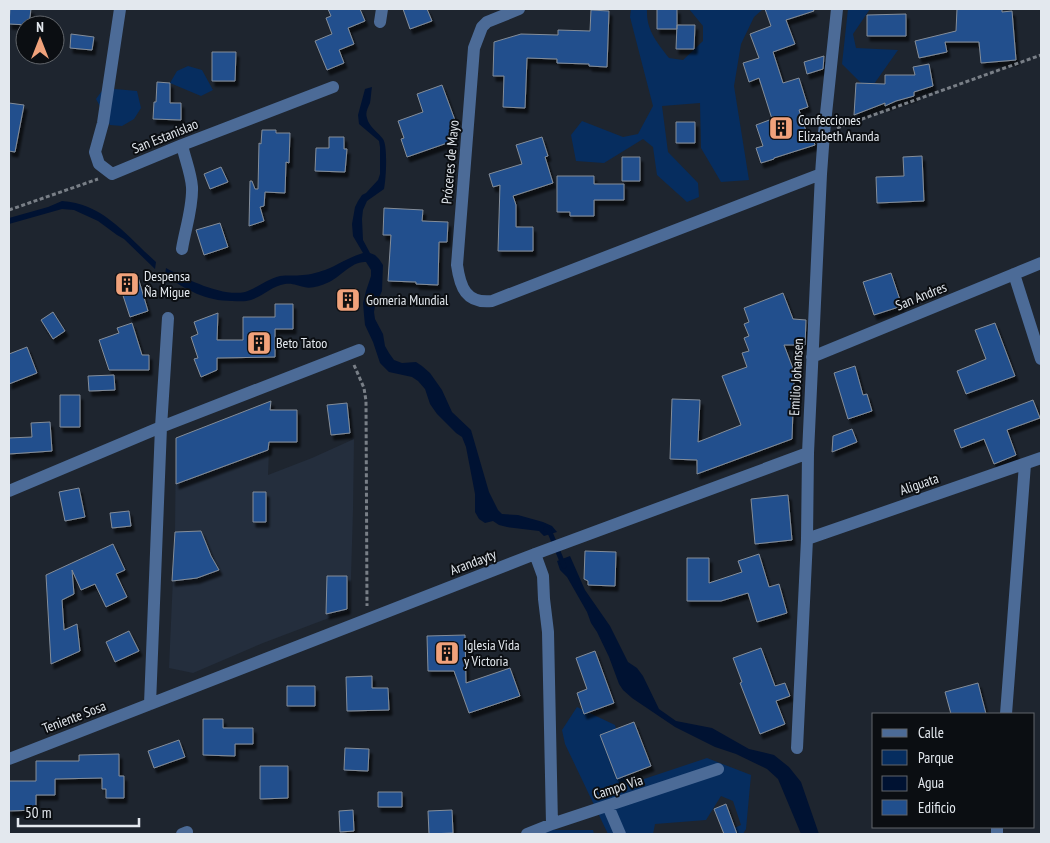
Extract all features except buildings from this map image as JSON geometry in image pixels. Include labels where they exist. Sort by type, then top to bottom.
[{"type":"street","points":[[112,174],[99,164],[95,152],[103,123],[120,9]]},
{"type":"street","points":[[380,22],[382,9]]},
{"type":"street","name":"Próceres de Mayo","points":[[519,9],[487,22],[482,28],[474,48],[457,264],[459,280],[465,292],[474,300],[481,302],[492,301],[821,174]]},
{"type":"street","name":"Emilio Johansen","points":[[798,748],[807,539],[808,453],[821,174],[837,9]]},
{"type":"street","name":"San Estanislao","points":[[112,174],[332,87]]},
{"type":"street","points":[[182,145],[192,189],[182,249]]},
{"type":"street","name":"San Andres","points":[[812,356],[1041,263]]},
{"type":"street","points":[[1014,274],[1041,359]]},
{"type":"street","points":[[150,704],[161,428],[168,318]]},
{"type":"street","points":[[9,491],[161,428],[354,353]]},
{"type":"street","name":"Arandayty","points":[[150,704],[575,539],[808,453]]},
{"type":"street","name":"Aliguata","points":[[807,539],[1041,458]]},
{"type":"street","points":[[1006,713],[1025,464]]},
{"type":"street","points":[[539,553],[544,576],[544,599],[548,632],[552,824]]},
{"type":"street","name":"Teniente Sosa","points":[[9,759],[150,704]]},
{"type":"street","name":"Campo Via","points":[[527,834],[718,769]]},
{"type":"street","points":[[608,806],[620,834]]},
{"type":"path","points":[[824,133],[1041,55]]},
{"type":"path","points":[[9,210],[112,174]]},
{"type":"path","points":[[354,353],[366,401],[367,620]]},
{"type":"shaded area","points":[[271,401],[268,475],[354,439],[350,610],[263,643],[193,673],[169,668],[175,532],[176,438]]},
{"type":"green space","points":[[631,9],[647,9],[650,30],[660,47],[669,58],[683,60],[703,41],[703,26],[689,9],[763,9],[754,17],[741,44],[734,86],[749,180],[721,182],[701,148],[700,103],[662,106],[668,152],[698,183],[699,197],[687,202],[657,175],[653,147],[643,139],[604,163],[576,161],[571,135],[582,121],[623,137],[638,134],[653,106],[630,17]]},
{"type":"green space","points":[[848,9],[870,9],[853,34],[856,48],[898,50],[874,84],[861,83],[842,64]]},
{"type":"green space","points":[[188,66],[202,70],[213,90],[201,96],[170,83],[177,71]]},
{"type":"green space","points":[[104,88],[137,91],[141,108],[134,119],[122,126],[110,125],[96,99]]},
{"type":"green space","points":[[577,707],[615,725],[629,784],[707,758],[751,775],[746,829],[743,834],[722,834],[741,825],[733,801],[721,796],[706,820],[655,824],[653,834],[608,834],[565,744],[562,730]]},
{"type":"green space","points":[[546,830],[593,830],[594,834],[535,834]]},
{"type":"water","points":[[372,87],[366,116],[385,143],[386,171],[384,189],[367,201],[363,210],[363,240],[370,253],[375,255],[383,265],[382,291],[374,312],[375,319],[383,334],[385,346],[394,360],[402,363],[416,362],[430,373],[442,390],[452,412],[471,430],[489,492],[498,510],[502,514],[518,515],[543,522],[552,526],[557,532],[544,536],[539,531],[507,527],[493,521],[485,523],[479,519],[475,512],[475,494],[466,447],[462,437],[437,414],[430,404],[425,389],[418,381],[412,377],[389,372],[380,363],[365,325],[363,303],[371,276],[371,270],[366,262],[355,264],[332,281],[316,287],[310,288],[285,284],[249,301],[205,297],[189,290],[165,275],[166,268],[215,290],[236,293],[245,292],[275,277],[306,275],[325,270],[363,253],[353,236],[352,224],[355,207],[362,195],[378,180],[380,174],[379,141],[359,124],[358,115],[365,89]]},
{"type":"water","points":[[62,201],[77,203],[90,208],[114,223],[156,262],[155,269],[124,239],[98,221],[74,210],[62,209],[9,224],[9,218]]},
{"type":"water","points":[[570,556],[585,590],[610,626],[628,662],[637,668],[643,676],[659,709],[676,721],[712,728],[749,749],[774,755],[789,767],[801,782],[819,834],[801,834],[778,779],[767,769],[736,754],[715,747],[675,727],[623,690],[587,612],[567,577],[560,570],[557,561]]},
{"type":"waterway","points":[[546,529],[549,530],[564,566]]},
{"type":"place","name":"Confecciones Elizabeth Aranda","points":[[781,128]]},
{"type":"place","name":"Despensa Ña Migue","points":[[127,284]]},
{"type":"place","name":"Gomeria Mundial","points":[[348,300]]},
{"type":"place","name":"Beto Tatoo","points":[[259,343]]},
{"type":"place","name":"Iglesia Vida y Victoria","points":[[447,653]]}]
